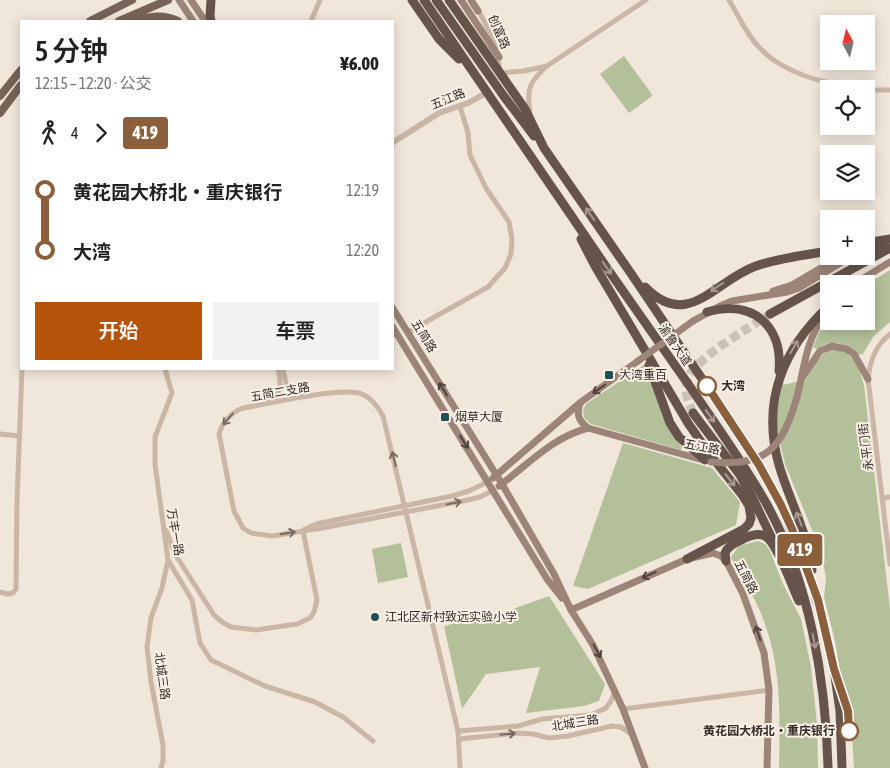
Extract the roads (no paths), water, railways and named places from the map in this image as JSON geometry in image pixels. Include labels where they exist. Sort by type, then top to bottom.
[{"type":"highway","points":[[211,0],[211,20]]},
{"type":"highway","points":[[412,0],[439,39],[474,76]]},
{"type":"highway","name":"渝鲁大道","points":[[424,0],[474,76],[726,439],[766,504],[789,554],[811,624],[825,712],[828,768]]},
{"type":"highway","points":[[436,0],[544,148]]},
{"type":"highway","name":"渝鲁大道","points":[[449,0],[531,119],[544,148],[630,272],[748,447],[766,477],[792,529],[818,600],[834,669],[840,711],[842,768]]},
{"type":"highway","points":[[569,214],[595,266],[688,423],[743,496],[751,512],[749,524],[738,534],[687,558]]},
{"type":"highway","points":[[875,242],[890,239]]},
{"type":"highway","points":[[875,250],[890,249]]},
{"type":"highway","points":[[770,314],[890,249]]},
{"type":"highway","points":[[630,272],[660,300],[670,304],[684,305],[696,302],[738,274],[758,265],[820,253]]},
{"type":"highway","points":[[738,274],[820,258]]},
{"type":"highway","points":[[707,312],[736,308],[753,313],[772,330],[778,346],[779,365],[773,418],[776,452],[781,473],[805,537],[818,600]]},
{"type":"highway","points":[[778,382],[790,354],[800,337],[820,315]]},
{"type":"highway","points":[[642,344],[670,423],[679,437],[708,461]]},
{"type":"highway","points":[[693,413],[740,475],[776,547],[790,582],[811,624]]},
{"type":"highway","points":[[726,561],[724,556],[727,549],[748,536],[766,536],[776,547]]},
{"type":"main road","points":[[92,20],[131,0],[137,7],[121,20]]},
{"type":"main road","points":[[121,20],[168,0]]},
{"type":"main road","points":[[179,0],[192,20]]},
{"type":"main road","points":[[191,0],[204,20]]},
{"type":"main road","points":[[461,0],[499,57]]},
{"type":"main road","points":[[472,0],[478,11]]},
{"type":"main road","points":[[138,20],[155,16],[175,20]]},
{"type":"main road","points":[[0,96],[20,71]]},
{"type":"main road","points":[[0,113],[20,86]]},
{"type":"main road","points":[[875,246],[890,239]]},
{"type":"main road","points":[[869,275],[890,262]]},
{"type":"main road","points":[[489,482],[581,402],[693,321],[720,306],[802,280],[826,265]]},
{"type":"main road","points":[[745,298],[787,292],[799,288],[837,265]]},
{"type":"main road","name":"五简路","points":[[394,310],[502,484],[554,574],[571,610]]},
{"type":"main road","name":"五江路","points":[[588,428],[708,461],[738,463],[753,460],[774,447],[786,429],[797,398],[806,350],[820,320]]},
{"type":"main road","name":"五简路","points":[[394,329],[547,579],[571,610],[593,645],[623,709],[645,768]]},
{"type":"main road","points":[[802,378],[820,351],[832,346],[846,348],[854,354],[868,379]]},
{"type":"main road","points":[[581,402],[577,411],[582,424],[588,428]]},
{"type":"main road","points":[[494,490],[548,446],[568,435],[588,428]]},
{"type":"main road","name":"五简路","points":[[571,610],[687,558],[713,553],[721,556],[726,561],[743,594],[764,653],[769,690],[767,768]]},
{"type":"street","points":[[311,20],[320,0]]},
{"type":"street","points":[[531,119],[528,102],[530,85],[538,75],[548,66],[646,0]]},
{"type":"street","points":[[729,0],[751,38],[770,58],[787,68],[820,81]]},
{"type":"street","name":"创富路","points":[[478,11],[491,33],[499,57],[500,73]]},
{"type":"street","points":[[500,73],[524,72],[548,66]]},
{"type":"street","points":[[875,90],[890,90]]},
{"type":"street","name":"五江路","points":[[394,141],[439,113],[460,106],[486,93]]},
{"type":"street","points":[[408,332],[488,287],[505,268],[511,254],[512,239],[509,222],[486,188],[470,155],[468,133],[460,106]]},
{"type":"street","name":"永平门街","points":[[890,334],[876,349],[870,363],[868,379],[890,564]]},
{"type":"street","points":[[0,592],[7,594],[12,593],[16,589],[22,370]]},
{"type":"street","name":"万丰一路","points":[[165,370],[172,393],[155,437],[155,464],[162,523],[168,560],[192,600],[200,643],[211,660],[265,686],[315,702],[343,718],[373,741]]},
{"type":"street","points":[[260,405],[273,400],[279,393],[281,384],[278,370]]},
{"type":"street","points":[[283,370],[286,383],[291,390],[316,396]]},
{"type":"street","name":"五简二支路","points":[[406,509],[383,416],[378,407],[363,394],[341,392],[243,408],[234,412],[221,426],[220,444],[234,511],[243,528],[251,533],[272,536],[303,530],[316,524],[471,499],[494,490]]},
{"type":"street","points":[[0,434],[20,436]]},
{"type":"street","name":"五简二支路","points":[[406,509],[469,491],[489,482]]},
{"type":"street","points":[[882,498],[890,497]]},
{"type":"street","points":[[406,509],[458,731],[460,768]]},
{"type":"street","points":[[162,523],[175,554],[214,615],[231,627],[256,630],[304,622],[314,612],[317,600],[303,530]]},
{"type":"street","name":"北城三路","points":[[161,768],[163,745],[151,682],[147,647],[151,618],[162,588],[168,560]]},
{"type":"street","points":[[623,709],[769,690]]},
{"type":"street","name":"北城三路","points":[[458,731],[518,726],[542,719],[591,715],[606,708],[615,691]]},
{"type":"street","name":"北城三路","points":[[459,739],[517,733],[549,738],[612,726],[621,727],[632,735]]},
{"type":"tunnel","points":[[693,413],[686,386],[689,376],[695,368],[714,351],[770,314]]},
{"type":"place","name":"大湾重百","points":[[609,375]]},
{"type":"place","name":"大湾","points":[[707,386]]},
{"type":"place","name":"烟草大厦","points":[[445,417]]},
{"type":"place","name":"江北区新村致远实验小学","points":[[375,617]]},
{"type":"place","name":"黄花园大桥北‧重庆银行","points":[[849,731]]}]
